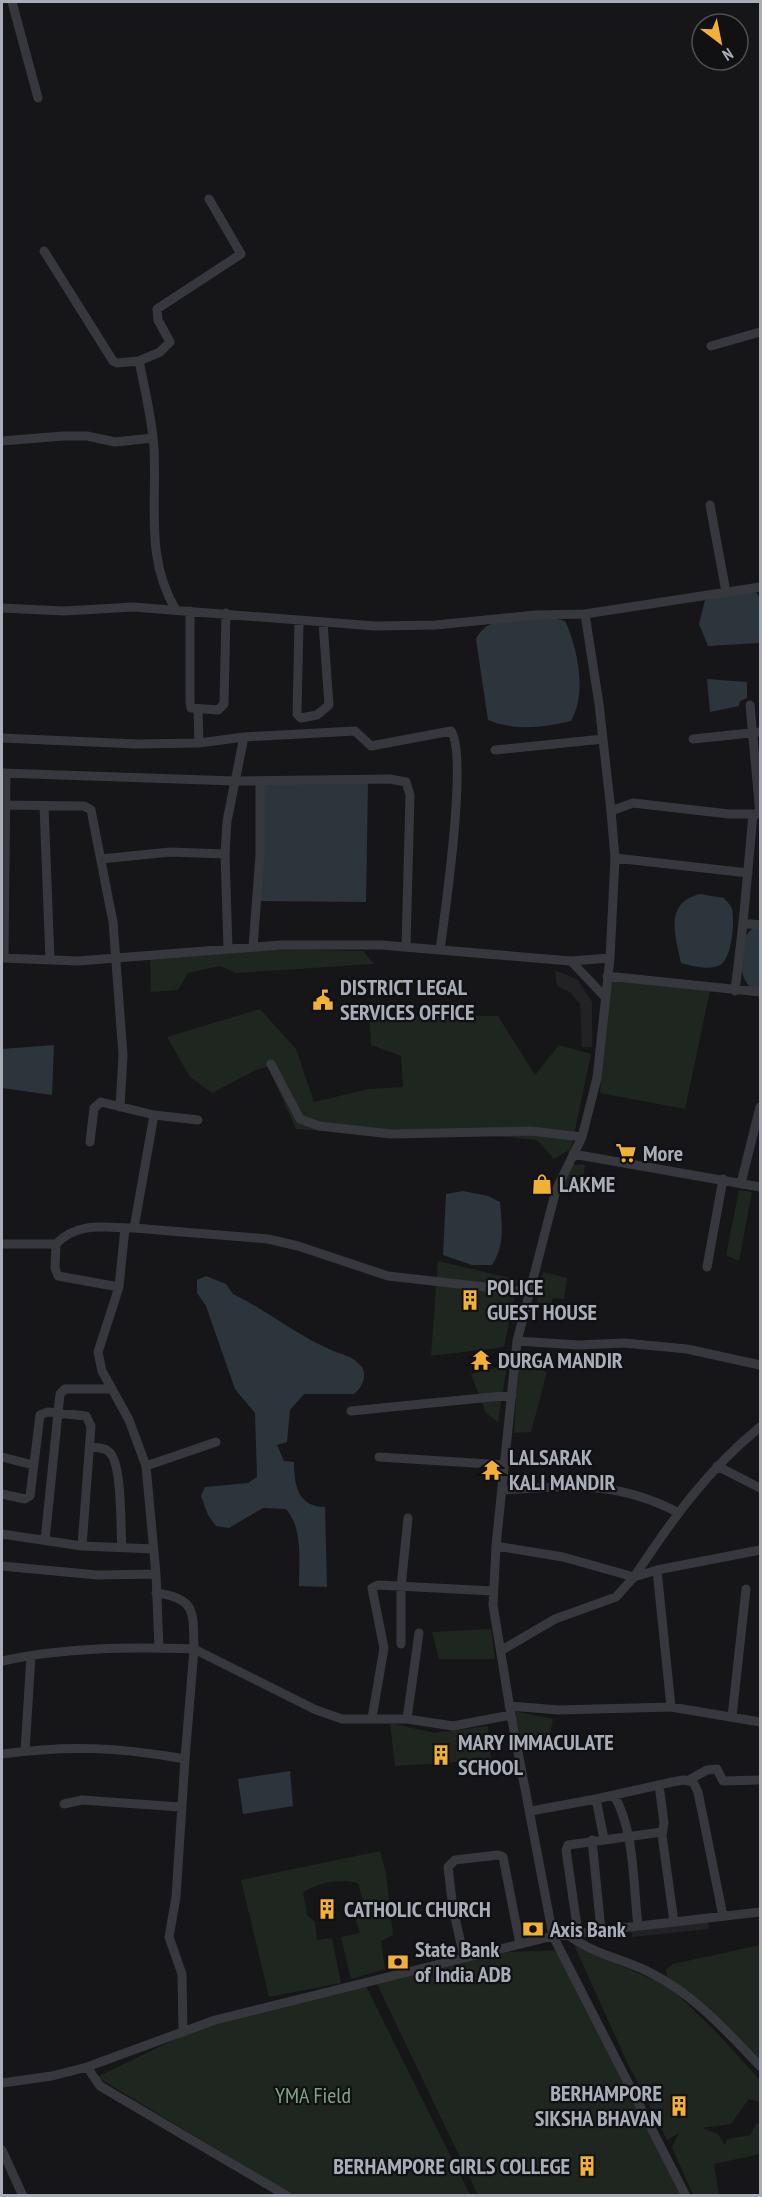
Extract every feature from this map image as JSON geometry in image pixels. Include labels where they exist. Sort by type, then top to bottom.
[{"type":"street","points":[[12,2],[39,98]]},
{"type":"street","points":[[44,251],[113,361],[117,363],[140,361],[160,352],[170,342],[158,320],[157,309],[242,255],[209,199]]},
{"type":"street","points":[[711,346],[760,332]]},
{"type":"street","points":[[140,361],[153,438],[155,553],[162,585],[176,610]]},
{"type":"street","points":[[2,441],[63,436],[87,436],[115,442],[153,438]]},
{"type":"street","points":[[710,505],[726,592]]},
{"type":"street","points":[[2,608],[64,611],[133,607],[298,622],[375,626],[436,625],[536,615],[585,614],[760,587]]},
{"type":"street","points":[[190,611],[190,702],[191,708],[198,711],[218,710],[224,704],[226,614]]},
{"type":"street","points":[[585,614],[610,794],[615,858],[610,958],[604,996],[597,1078],[582,1137],[556,1190],[517,1341],[493,1591],[510,1710],[531,1810],[553,1936],[686,2196]]},
{"type":"street","points":[[298,622],[296,683],[297,714],[301,718],[317,715],[329,705],[323,623]]},
{"type":"street","points":[[735,990],[748,871],[757,815],[757,734],[750,705]]},
{"type":"street","points":[[198,711],[199,743]]},
{"type":"street","points":[[2,738],[137,744],[199,743],[244,737],[356,731],[371,746],[444,730],[452,731],[457,745],[455,822],[440,950]]},
{"type":"street","points":[[693,739],[757,734]]},
{"type":"street","points":[[228,949],[225,854],[229,807],[244,737]]},
{"type":"street","points":[[495,750],[603,739]]},
{"type":"street","points":[[406,947],[410,795],[407,783],[390,779],[235,781],[4,773],[3,958],[50,960],[115,958],[253,947],[381,945],[571,961],[610,958]]},
{"type":"street","points":[[253,947],[260,855],[260,781]]},
{"type":"street","points":[[610,794],[633,802],[757,815]]},
{"type":"street","points":[[611,811],[633,802]]},
{"type":"street","points":[[3,805],[90,807],[113,922],[123,1055],[120,1107]]},
{"type":"street","points":[[44,806],[50,960]]},
{"type":"street","points":[[101,860],[170,852],[225,854]]},
{"type":"street","points":[[615,858],[748,871],[760,870]]},
{"type":"street","points":[[743,923],[760,925]]},
{"type":"street","points":[[571,961],[604,996]]},
{"type":"street","points":[[607,976],[760,992]]},
{"type":"street","points":[[271,1064],[300,1119],[319,1126],[391,1134],[531,1131],[582,1137]]},
{"type":"street","points":[[90,1142],[95,1105],[100,1102],[154,1115],[198,1120]]},
{"type":"street","points":[[741,1183],[755,1143],[760,1107]]},
{"type":"street","points":[[154,1115],[119,1287],[98,1352],[102,1371],[129,1420],[146,1466],[156,1574],[159,1648]]},
{"type":"street","points":[[573,1154],[760,1187]]},
{"type":"street","points":[[707,1267],[723,1179]]},
{"type":"street","points":[[2,1244],[57,1244],[74,1229],[130,1228],[268,1239],[298,1246],[388,1276],[529,1292]]},
{"type":"street","points":[[57,1244],[55,1268],[58,1276],[119,1287]]},
{"type":"street","points":[[517,1341],[578,1345],[624,1343],[687,1349],[760,1365]]},
{"type":"street","points":[[45,1540],[60,1394],[65,1389],[112,1389]]},
{"type":"street","points":[[351,1411],[512,1395]]},
{"type":"street","points":[[2,1494],[28,1498],[38,1417],[43,1413],[57,1412],[90,1418],[90,1447],[82,1546]]},
{"type":"street","points":[[502,1650],[555,1619],[616,1597],[634,1577],[677,1512],[717,1466],[760,1427]]},
{"type":"street","points":[[146,1466],[216,1442]]},
{"type":"street","points":[[90,1447],[103,1448],[115,1458],[118,1472],[122,1547]]},
{"type":"street","points":[[2,1457],[33,1465]]},
{"type":"street","points":[[378,1457],[505,1465]]},
{"type":"street","points":[[717,1466],[760,1488]]},
{"type":"street","points":[[502,1490],[571,1486],[610,1488],[644,1496],[677,1512]]},
{"type":"street","points":[[401,1644],[401,1587],[408,1518]]},
{"type":"street","points":[[2,1534],[82,1546],[154,1549]]},
{"type":"street","points":[[496,1546],[563,1557],[634,1577],[657,1570],[760,1551]]},
{"type":"street","points":[[2,1566],[97,1575],[156,1574]]},
{"type":"street","points":[[657,1570],[671,1707]]},
{"type":"street","points":[[372,1718],[384,1648],[372,1588],[378,1585],[493,1591]]},
{"type":"street","points":[[732,1717],[746,1589]]},
{"type":"street","points":[[156,1593],[176,1595],[188,1604],[193,1621],[194,1649],[180,1807],[176,1897],[169,1937],[182,1974],[183,2032]]},
{"type":"street","points":[[407,1719],[419,1634]]},
{"type":"street","points":[[2,1661],[60,1652],[194,1649],[333,1716],[353,1720],[407,1719],[453,1726],[510,1710],[671,1707],[760,1722]]},
{"type":"street","points":[[25,1751],[31,1656]]},
{"type":"street","points":[[2,1754],[78,1747],[133,1750],[185,1759]]},
{"type":"street","points":[[531,1810],[689,1780],[707,1770],[717,1769],[721,1778],[726,1782],[760,1780]]},
{"type":"street","points":[[689,1780],[696,1786],[698,1792],[723,1916]]},
{"type":"street","points":[[659,1785],[664,1823],[662,1832],[674,1922]]},
{"type":"street","points":[[614,1795],[623,1810],[628,1836],[638,1926]]},
{"type":"street","points":[[596,1799],[604,1839]]},
{"type":"street","points":[[64,1804],[82,1800],[180,1807]]},
{"type":"street","points":[[578,1933],[566,1850],[570,1843],[662,1832]]},
{"type":"street","points":[[592,1840],[601,1930]]},
{"type":"street","points":[[464,1957],[453,1909],[448,1867],[455,1860],[498,1855],[503,1857],[520,1944]]},
{"type":"street","points":[[2,2083],[52,2076],[87,2067],[215,2020],[553,1936],[760,1912]]},
{"type":"street","points":[[567,1934],[579,1944],[651,1972],[685,1993],[760,2066]]},
{"type":"street","points":[[87,2067],[100,2086],[288,2196]]},
{"type":"street","points":[[2,2150],[23,2196]]},
{"type":"shaded area","points":[[755,591],[760,598],[760,643],[708,646],[699,624],[705,600]]},
{"type":"shaded area","points":[[545,616],[565,621],[574,644],[580,684],[579,698],[571,721],[518,727],[488,720],[476,639],[488,625],[497,621]]},
{"type":"shaded area","points":[[707,679],[747,682],[747,698],[740,701],[739,706],[710,712]]},
{"type":"shaded area","points":[[368,780],[366,902],[261,901],[259,782]]},
{"type":"shaded area","points":[[700,894],[724,898],[732,909],[733,931],[727,957],[723,963],[709,968],[681,963],[676,941],[675,921],[681,904]]},
{"type":"shaded area","points":[[756,925],[760,925],[760,991],[747,984],[741,960],[747,935]]},
{"type":"shaded area","points":[[555,970],[578,980],[592,1002],[592,1047],[582,1047],[580,1004],[570,992],[557,986]]},
{"type":"shaded area","points":[[54,1045],[52,1095],[2,1088],[2,1049]]},
{"type":"shaded area","points":[[463,1191],[488,1196],[500,1202],[501,1243],[492,1265],[472,1265],[443,1255],[446,1194]]},
{"type":"shaded area","points":[[206,1276],[226,1284],[233,1294],[304,1336],[354,1360],[363,1370],[363,1381],[354,1394],[304,1394],[290,1410],[287,1442],[277,1445],[284,1461],[294,1462],[295,1479],[303,1499],[316,1506],[325,1507],[327,1587],[299,1586],[298,1535],[286,1509],[263,1508],[229,1528],[216,1526],[208,1515],[201,1496],[205,1487],[248,1483],[257,1477],[255,1413],[235,1389],[206,1306],[197,1293],[197,1280]]},
{"type":"shaded area","points":[[290,1771],[293,1806],[243,1814],[238,1779]]},
{"type":"shaded area","points":[[708,1921],[709,1929],[632,1937],[631,1928]]},
{"type":"green space","points":[[281,949],[363,951],[374,964],[236,973],[220,966],[188,973],[178,990],[151,992],[150,958]]},
{"type":"green space","points":[[613,980],[710,991],[685,1109],[600,1093],[605,1008]]},
{"type":"green space","points":[[260,1009],[296,1049],[314,1102],[369,1089],[403,1087],[401,1056],[371,1045],[369,1015],[498,1016],[535,1075],[559,1045],[591,1054],[571,1149],[554,1159],[537,1140],[475,1134],[408,1136],[296,1129],[268,1067],[258,1069],[212,1093],[190,1077],[167,1037]]},
{"type":"green space","points":[[566,1164],[585,1165],[581,1192],[561,1187]]},
{"type":"green space","points":[[739,1190],[752,1192],[739,1261],[726,1255]]},
{"type":"green space","points":[[438,1261],[518,1280],[504,1347],[431,1356]]},
{"type":"green space","points":[[543,1272],[567,1278],[564,1299],[553,1298],[551,1304],[537,1303]]},
{"type":"green space","points":[[518,1362],[547,1372],[531,1432],[514,1433]]},
{"type":"green space","points":[[507,1365],[498,1422],[486,1413],[471,1374]]},
{"type":"green space","points":[[491,1629],[495,1659],[439,1659],[432,1632]]},
{"type":"green space","points":[[514,1711],[553,1719],[548,1744],[522,1742]]},
{"type":"green space","points":[[390,1723],[435,1733],[488,1726],[491,1760],[395,1766]]},
{"type":"green space","points":[[380,1851],[386,1873],[393,1935],[381,1941],[385,1969],[351,1979],[341,1937],[360,1933],[352,1909],[364,1904],[358,1883],[336,1881],[323,1884],[303,1892],[307,1915],[315,1922],[317,1940],[332,1938],[341,1983],[269,1997],[241,1880]]},
{"type":"green space","points":[[574,1945],[670,1987],[760,2080],[760,2102],[749,2099],[731,2124],[702,2128],[718,2134],[725,2145],[727,2139],[750,2135],[756,2124],[760,2123],[760,2154],[714,2164],[719,2195],[693,2195],[672,2147],[679,2133],[667,2140],[627,2062]]},
{"type":"green space","points":[[760,1945],[760,2068],[667,1976],[666,1969],[673,1964]]},
{"type":"green space","points":[[564,1950],[684,2195],[478,2195],[377,1984],[509,1952]]},
{"type":"green space","name":"YMA Field","points":[[364,1982],[470,2195],[293,2195],[97,2077],[215,2020]]},
{"type":"place","name":"DISTRICT LEGAL SERVICES OFFICE","points":[[323,1000]]},
{"type":"place","name":"More","points":[[626,1153]]},
{"type":"place","name":"LAKME","points":[[542,1184]]},
{"type":"place","name":"POLICE GUEST HOUSE","points":[[470,1300]]},
{"type":"place","name":"DURGA MANDIR","points":[[481,1360]]},
{"type":"place","name":"LALSARAK KALI MANDIR","points":[[492,1470]]},
{"type":"place","name":"MARY IMMACULATE SCHOOL","points":[[441,1755]]},
{"type":"place","name":"CATHOLIC CHURCH","points":[[327,1909]]},
{"type":"place","name":"Axis Bank","points":[[533,1929]]},
{"type":"place","name":"State Bank of India ADB","points":[[398,1962]]},
{"type":"place","name":"BERHAMPORE SIKSHA BHAVAN","points":[[679,2106]]},
{"type":"place","name":"BERHAMPORE GIRLS COLLEGE","points":[[587,2166]]}]
